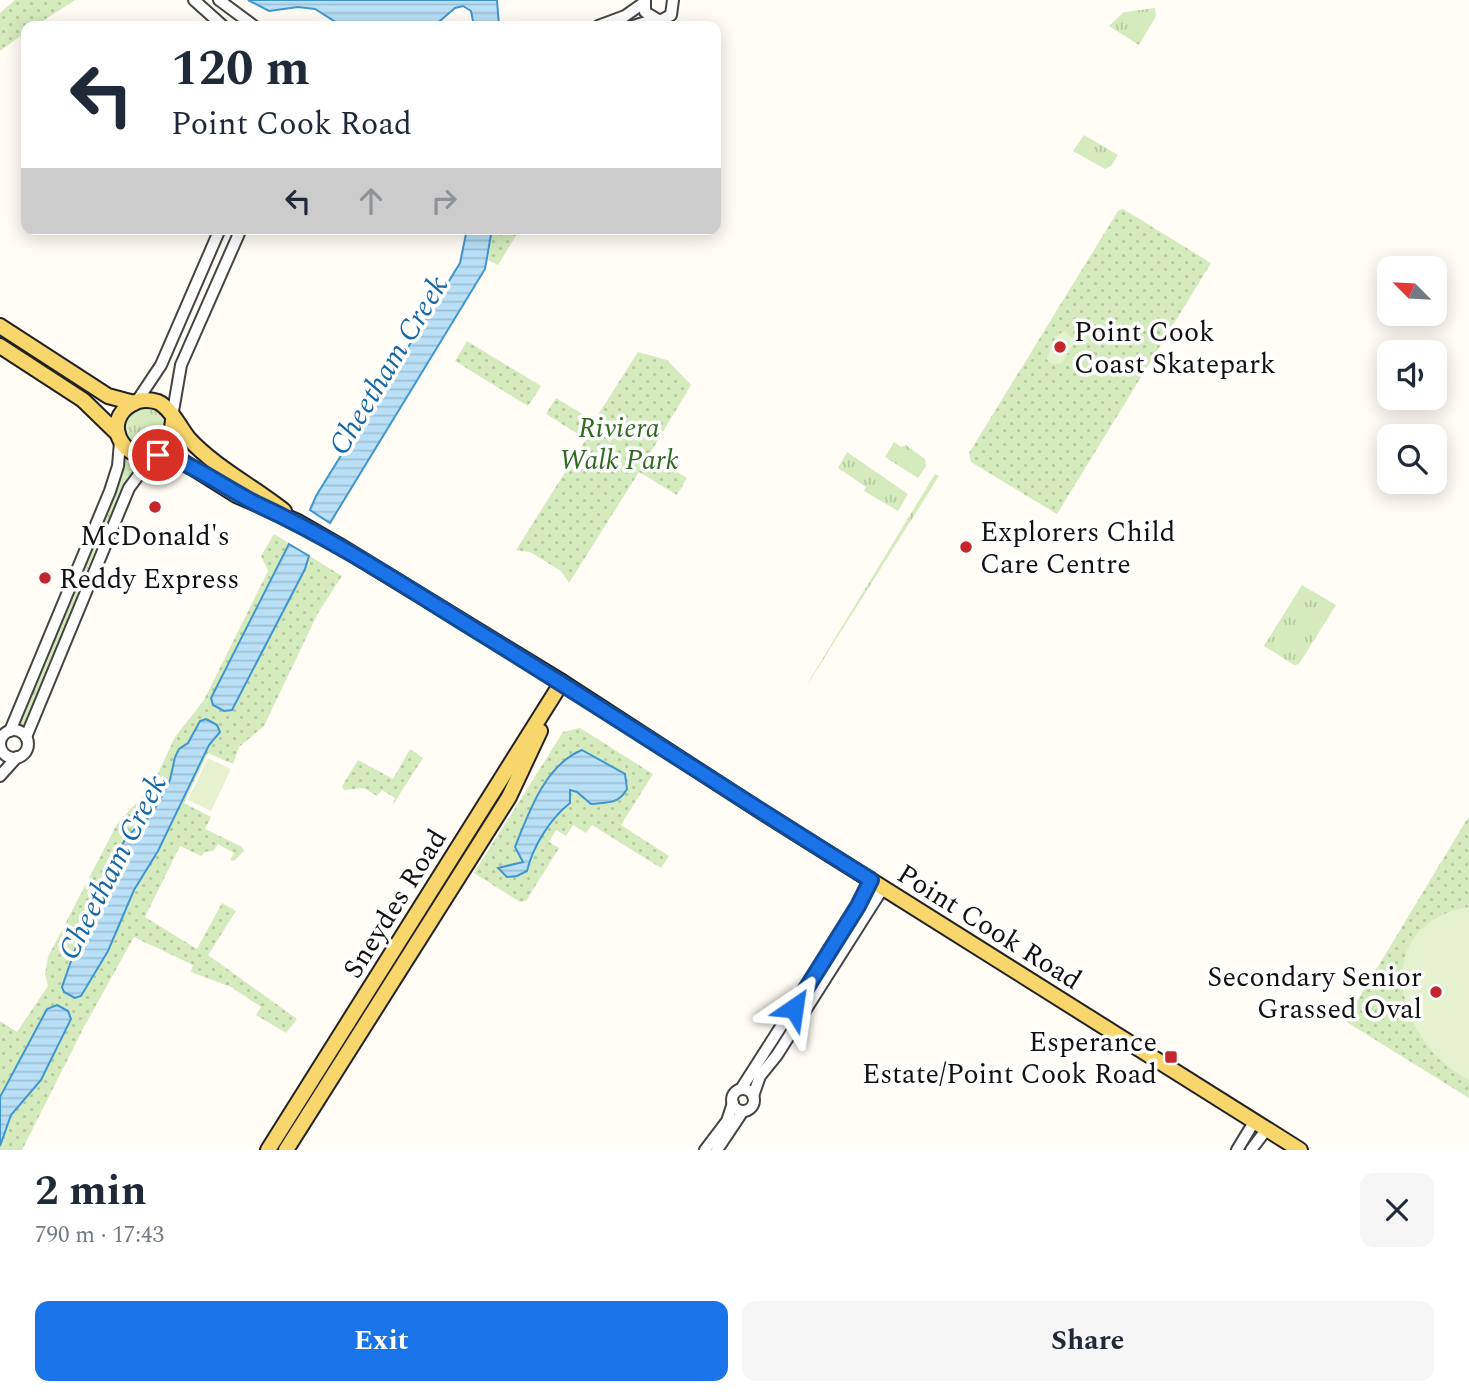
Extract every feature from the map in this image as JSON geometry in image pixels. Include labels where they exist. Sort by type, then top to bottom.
[{"type":"main road","points":[[0,326],[108,396],[135,402],[158,402],[173,419],[170,444],[155,456],[134,455],[83,400],[1,342]]},
{"type":"main road","points":[[119,438],[119,419],[135,402]]},
{"type":"main road","name":"Point Cook Road","points":[[173,419],[200,450],[298,522],[565,683],[877,884],[1300,1150]]},
{"type":"main road","name":"Point Cook Road","points":[[155,456],[185,463],[236,495],[298,522]]},
{"type":"main road","name":"Sneydes Road","points":[[268,1150],[565,683]]},
{"type":"main road","name":"Sneydes Road","points":[[286,1150],[509,797],[565,683]]},
{"type":"street","points":[[194,0],[217,21]]},
{"type":"street","points":[[219,0],[247,21]]},
{"type":"street","points":[[673,0],[673,12]]},
{"type":"street","points":[[645,1],[646,12],[653,20]]},
{"type":"street","points":[[612,21],[625,16],[645,1]]},
{"type":"street","points":[[650,21],[664,20],[685,1]]},
{"type":"street","points":[[135,402],[161,365],[217,235]]},
{"type":"street","points":[[173,419],[181,365],[238,235]]},
{"type":"street","points":[[0,774],[3,753],[0,741],[10,731],[116,473],[119,438]]},
{"type":"street","points":[[0,774],[26,749],[26,737],[129,488],[155,456]]},
{"type":"street","points":[[73,580],[89,584]]},
{"type":"street","points":[[10,731],[19,731],[26,737]]},
{"type":"street","points":[[3,753],[17,757]]},
{"type":"street","points":[[705,1150],[727,1121],[734,1094],[741,1089],[858,906],[877,884]]},
{"type":"street","points":[[718,1150],[743,1111],[753,1104],[760,1076],[777,1055],[877,884]]},
{"type":"street","points":[[741,1089],[753,1096]]},
{"type":"street","points":[[733,1104],[743,1111]]},
{"type":"street","points":[[1237,1150],[1260,1126]]},
{"type":"street","points":[[1251,1150],[1260,1126]]},
{"type":"green space","points":[[15,0],[75,0],[43,21],[21,21],[21,36],[0,51],[0,13]]},
{"type":"green space","points":[[1155,8],[1156,16],[1139,45],[1109,26],[1124,12]]},
{"type":"green space","points":[[1084,135],[1118,155],[1111,166],[1105,169],[1073,151]]},
{"type":"green space","points":[[1123,209],[1211,263],[1057,514],[971,462],[969,453],[1118,211]]},
{"type":"green space","points":[[491,235],[516,235],[498,265],[488,260]]},
{"type":"green space","name":"Point Cook Coast Skatepark","points":[[1065,331],[1075,341],[1062,363],[1053,364],[1047,360],[1052,344],[1060,333]]},
{"type":"green space","points":[[467,341],[541,386],[528,406],[455,361]]},
{"type":"green space","name":"Riviera Walk Park","points":[[638,352],[667,360],[691,385],[649,455],[687,478],[677,495],[639,472],[569,583],[561,571],[530,552],[516,550],[586,439],[546,414],[556,398],[594,421]]},
{"type":"green space","points":[[146,408],[161,414],[167,429],[161,444],[146,450],[131,444],[125,429],[131,414]]},
{"type":"green space","points":[[894,442],[901,447],[906,445],[925,459],[926,466],[918,478],[885,457]]},
{"type":"green space","points":[[847,452],[908,494],[898,511],[864,491],[866,487],[838,468]]},
{"type":"green space","points":[[126,458],[141,465],[101,536],[87,570],[81,575]]},
{"type":"green space","points":[[935,474],[939,476],[806,687],[812,676]]},
{"type":"green space","points":[[274,534],[342,576],[318,613],[264,726],[239,747],[233,764],[208,753],[184,803],[211,817],[205,829],[242,847],[244,851],[234,861],[230,860],[234,853],[218,844],[213,851],[205,852],[201,856],[180,846],[145,917],[197,949],[222,903],[236,911],[208,955],[297,1019],[286,1033],[256,1015],[261,1007],[231,987],[191,972],[193,965],[134,937],[84,1027],[22,1150],[0,1150],[0,1021],[17,1032],[48,986],[45,974],[48,957],[117,824],[152,786],[175,737],[204,700],[268,571],[261,556]]},
{"type":"green space","points":[[1302,585],[1336,605],[1299,664],[1294,665],[1264,646]]},
{"type":"green space","points":[[74,590],[79,593],[78,602],[23,728],[18,725]]},
{"type":"green space","points":[[580,728],[653,774],[621,825],[669,856],[661,868],[592,825],[586,833],[573,825],[566,836],[556,830],[549,842],[559,848],[526,901],[520,902],[474,873],[563,732]]},
{"type":"green space","points":[[410,749],[423,758],[392,806],[395,798],[382,790],[377,796],[364,788],[344,790],[342,786],[358,760],[393,779]]},
{"type":"green space","points":[[208,758],[231,769],[211,811],[188,800]]},
{"type":"green space","points":[[1469,816],[1469,1098],[1345,1021]]},
{"type":"green space","name":"Secondary Senior Grassed Oval","points":[[1469,907],[1469,1080],[1443,1062],[1423,1039],[1409,1013],[1403,986],[1404,959],[1415,936],[1437,918]]},
{"type":"water","points":[[248,0],[497,0],[499,21],[473,21],[471,11],[463,6],[455,8],[440,21],[334,21],[315,9],[298,7],[269,11]]},
{"type":"water","points":[[466,235],[491,235],[485,269],[330,523],[310,510],[316,496],[460,263]]},
{"type":"water","points":[[289,544],[309,556],[305,569],[232,710],[224,711],[213,705],[211,698]]},
{"type":"water","points":[[206,719],[217,725],[220,732],[209,745],[158,851],[134,890],[108,951],[81,996],[75,998],[64,992],[62,987],[76,947],[113,877],[113,863],[117,854],[127,836],[148,818],[159,802],[170,780],[179,749],[188,743],[200,721]]},
{"type":"water","points":[[582,750],[625,774],[627,789],[616,800],[591,804],[577,792],[570,790],[570,803],[543,834],[527,871],[507,877],[498,868],[523,862],[515,847],[540,791],[558,767]]},
{"type":"water","points":[[57,1005],[68,1011],[71,1019],[41,1080],[11,1115],[0,1146],[0,1097],[47,1009]]},
{"type":"place","name":"Point Cook Coast Skatepark","points":[[1060,347]]},
{"type":"place","name":"McDonald's","points":[[155,507]]},
{"type":"place","name":"Explorers Child Care Centre","points":[[966,547]]},
{"type":"place","name":"Reddy Express","points":[[45,578]]},
{"type":"place","name":"Secondary Senior Grassed Oval","points":[[1436,992]]},
{"type":"place","name":"Esperance Estate/Point Cook Road","points":[[1171,1057]]},
{"type":"route","points":[[158,455],[185,463],[236,495],[298,522],[338,545],[562,682],[871,880],[858,906],[794,1008]]},
{"type":"water label","name":"Cheetham Creek","points":[[388,365]]},
{"type":"water label","name":"Cheetham Creek","points":[[112,867]]}]
